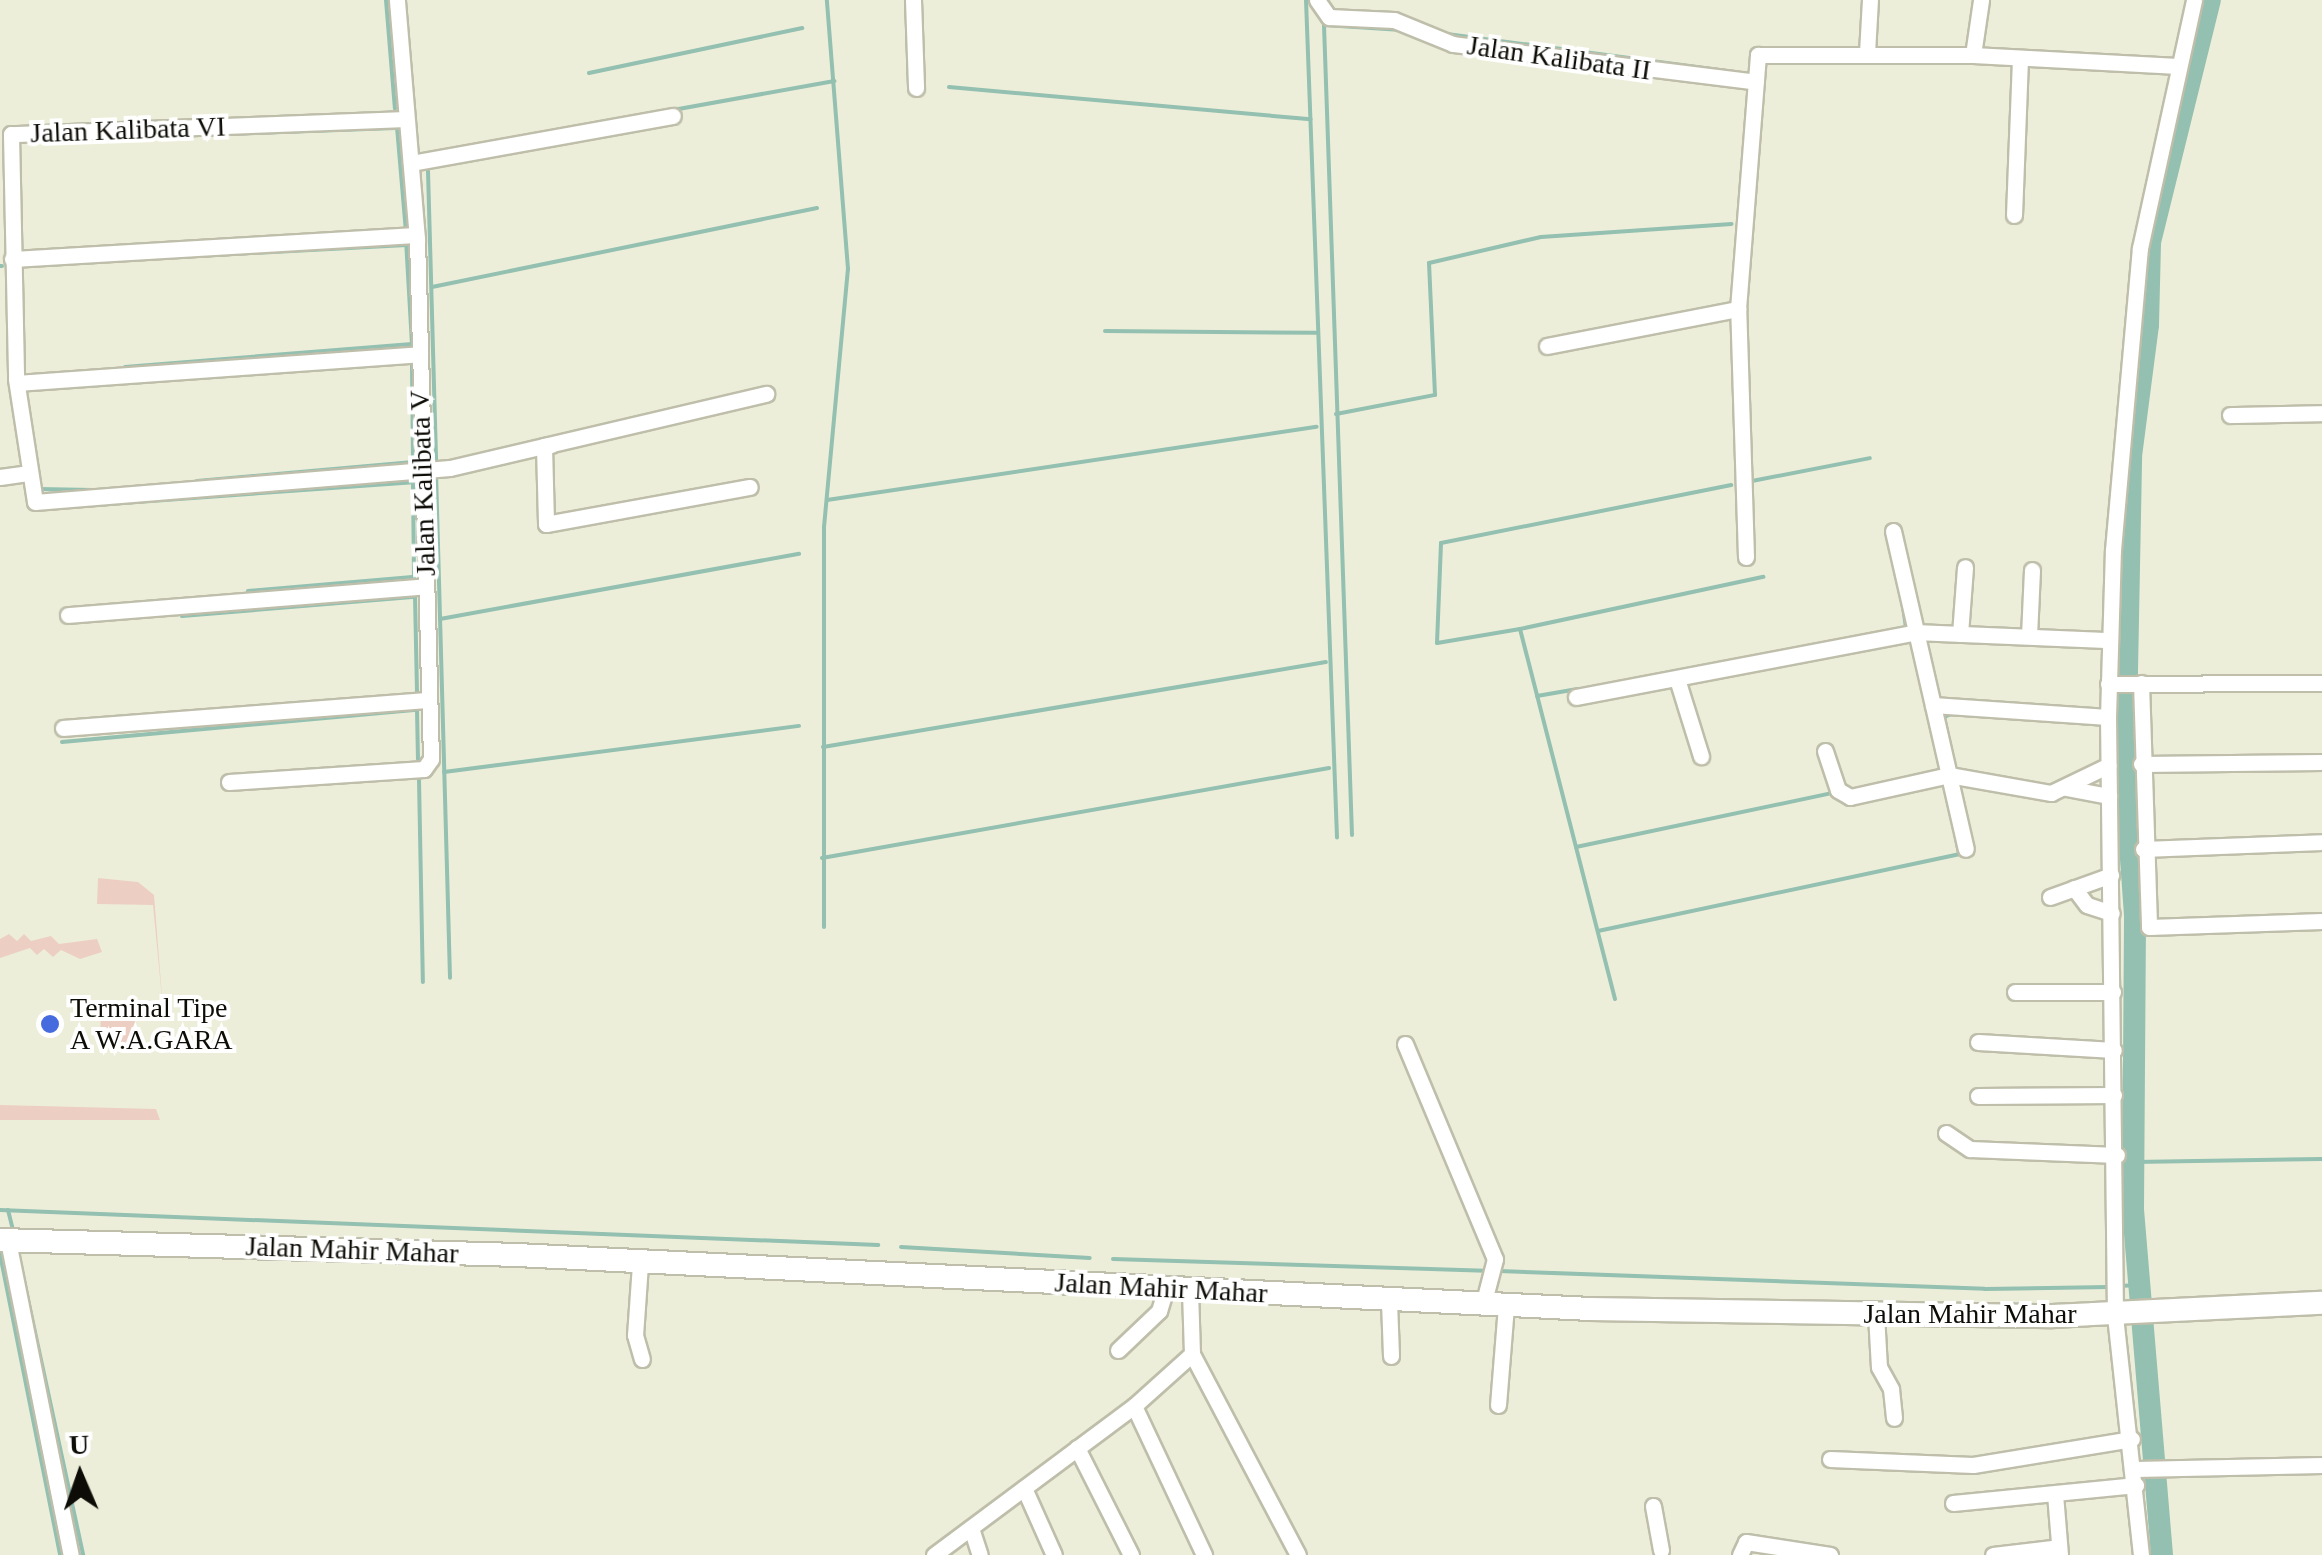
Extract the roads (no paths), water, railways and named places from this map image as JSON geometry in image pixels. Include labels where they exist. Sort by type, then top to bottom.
[{"type":"highway","name":"Jalan Mahir Mahar","points":[[4,1240],[640,1264],[1494,1305],[1876,1314],[2120,1314],[2322,1303]]},
{"type":"street","name":"Jalan Kalibata V","points":[[230,782],[424,769],[431,760],[426,586],[432,470],[419,354],[416,236],[398,0]]},
{"type":"street","points":[[913,0],[916,88]]},
{"type":"street","name":"Jalan Kalibata II","points":[[1318,0],[1329,17],[1400,21],[1453,44],[1756,82]]},
{"type":"street","points":[[1867,53],[1870,0]]},
{"type":"street","points":[[1973,55],[1981,0]]},
{"type":"street","points":[[2194,0],[2178,66],[2129,332],[2110,640],[2126,684],[2141,764],[2150,927],[2322,921]]},
{"type":"street","points":[[1746,557],[1738,309],[1760,53],[1973,55],[2178,66]]},
{"type":"street","points":[[2014,215],[2020,58]]},
{"type":"street","points":[[411,163],[673,116]]},
{"type":"street","name":"Jalan Kalibata VI","points":[[28,472],[17,383],[12,259],[14,133],[406,119]]},
{"type":"street","points":[[12,259],[416,236]]},
{"type":"street","points":[[1548,346],[1738,309]]},
{"type":"street","points":[[17,383],[419,354]]},
{"type":"street","points":[[0,477],[28,472],[38,503],[432,470],[766,394]]},
{"type":"street","points":[[2230,415],[2322,413]]},
{"type":"street","points":[[544,446],[546,524],[750,488]]},
{"type":"street","points":[[1893,531],[1966,848]]},
{"type":"street","points":[[1960,634],[1965,567]]},
{"type":"street","points":[[2029,636],[2032,570]]},
{"type":"street","points":[[68,615],[426,586]]},
{"type":"street","points":[[1576,698],[1916,632],[2110,640]]},
{"type":"street","points":[[1677,679],[1702,756]]},
{"type":"street","points":[[2126,684],[2322,683]]},
{"type":"street","points":[[2126,684],[2108,717],[2114,1095],[2120,1314],[2139,1474],[2141,1555]]},
{"type":"street","points":[[63,728],[429,700]]},
{"type":"street","points":[[1933,705],[2108,717]]},
{"type":"street","points":[[1825,751],[1845,797],[1949,774],[2051,793],[2109,765]]},
{"type":"street","points":[[2141,764],[2322,762]]},
{"type":"street","points":[[2066,788],[2110,796]]},
{"type":"street","points":[[2143,849],[2322,842]]},
{"type":"street","points":[[2050,897],[2111,875]]},
{"type":"street","points":[[2074,888],[2087,905],[2112,913]]},
{"type":"street","points":[[2015,992],[2113,992]]},
{"type":"street","points":[[1978,1042],[2114,1050]]},
{"type":"street","points":[[1405,1044],[1495,1259],[1498,1405]]},
{"type":"street","points":[[1978,1096],[2114,1095]]},
{"type":"street","points":[[1946,1133],[1970,1150],[2117,1155]]},
{"type":"street","points":[[4,1240],[70,1555]]},
{"type":"street","points":[[640,1264],[635,1335],[642,1359]]},
{"type":"street","points":[[1118,1350],[1159,1311],[1166,1288]]},
{"type":"street","points":[[1190,1288],[1192,1354],[1298,1555]]},
{"type":"street","points":[[1389,1301],[1391,1356]]},
{"type":"street","points":[[1876,1314],[1878,1367],[1891,1389],[1894,1418]]},
{"type":"street","points":[[934,1555],[1134,1406],[1192,1354]]},
{"type":"street","points":[[1134,1406],[1204,1555]]},
{"type":"street","points":[[1830,1459],[1973,1465],[2132,1439]]},
{"type":"street","points":[[1077,1448],[1131,1555]]},
{"type":"street","points":[[1952,1503],[2054,1494],[2169,1468],[2322,1465]]},
{"type":"street","points":[[1024,1488],[1054,1555]]},
{"type":"street","points":[[1993,1555],[2059,1551],[2054,1494]]},
{"type":"street","points":[[1653,1506],[1656,1553]]},
{"type":"street","points":[[972,1528],[980,1555]]},
{"type":"street","points":[[1740,1555],[1746,1542],[1830,1555]]},
{"type":"waterway","points":[[386,0],[395,109]]},
{"type":"waterway","points":[[824,927],[824,527],[848,269],[827,0]]},
{"type":"waterway","points":[[1306,0],[1337,837]]},
{"type":"waterway","points":[[2162,1555],[2133,1208],[2135,915],[2125,775],[2131,456],[2148,325],[2150,242],[2210,0]]},
{"type":"waterway","points":[[1352,835],[1324,25],[1402,30]]},
{"type":"waterway","points":[[589,73],[802,28]]},
{"type":"waterway","points":[[1447,34],[1737,72]]},
{"type":"waterway","points":[[673,110],[834,81]]},
{"type":"waterway","points":[[949,87],[1311,119]]},
{"type":"waterway","points":[[397,127],[406,232]]},
{"type":"waterway","points":[[26,141],[396,128]]},
{"type":"waterway","points":[[428,171],[436,464]]},
{"type":"waterway","points":[[432,287],[817,208]]},
{"type":"waterway","points":[[1336,414],[1435,395],[1429,263],[1541,237],[1732,224]]},
{"type":"waterway","points":[[125,367],[412,344],[406,241]]},
{"type":"waterway","points":[[138,259],[407,245]]},
{"type":"waterway","points":[[1105,331],[1317,333]]},
{"type":"waterway","points":[[412,365],[413,463]]},
{"type":"waterway","points":[[827,500],[1317,427]]},
{"type":"waterway","points":[[1752,481],[1870,458]]},
{"type":"waterway","points":[[197,481],[413,462]]},
{"type":"waterway","points":[[436,473],[450,978]]},
{"type":"waterway","points":[[53,508],[413,482]]},
{"type":"waterway","points":[[413,483],[414,578]]},
{"type":"waterway","points":[[1520,629],[1437,643],[1441,543],[1731,485]]},
{"type":"waterway","points":[[38,489],[93,490]]},
{"type":"waterway","points":[[440,619],[799,554]]},
{"type":"waterway","points":[[248,591],[412,577]]},
{"type":"waterway","points":[[1615,999],[1520,629],[1763,577]]},
{"type":"waterway","points":[[1899,578],[1906,628]]},
{"type":"waterway","points":[[415,596],[417,695]]},
{"type":"waterway","points":[[182,616],[415,597]]},
{"type":"waterway","points":[[823,747],[1326,662]]},
{"type":"waterway","points":[[1933,673],[1940,702]]},
{"type":"waterway","points":[[1537,696],[1577,689]]},
{"type":"waterway","points":[[417,709],[418,759]]},
{"type":"waterway","points":[[62,742],[417,710]]},
{"type":"waterway","points":[[1948,736],[1944,717],[1954,713]]},
{"type":"waterway","points":[[2058,721],[2104,725]]},
{"type":"waterway","points":[[444,772],[799,726]]},
{"type":"waterway","points":[[2113,726],[2127,727]]},
{"type":"waterway","points":[[822,858],[1329,768]]},
{"type":"waterway","points":[[419,780],[423,982]]},
{"type":"waterway","points":[[1598,931],[1959,854],[1947,788]]},
{"type":"waterway","points":[[1576,847],[1836,792]]},
{"type":"waterway","points":[[2134,1162],[2322,1159]]},
{"type":"waterway","points":[[0,1210],[878,1245]]},
{"type":"waterway","points":[[8,1210],[13,1230]]},
{"type":"waterway","points":[[901,1247],[1090,1258]]},
{"type":"waterway","points":[[0,1254],[60,1555]]},
{"type":"waterway","points":[[1113,1259],[1485,1271]]},
{"type":"waterway","points":[[1499,1271],[1985,1289],[2109,1287]]},
{"type":"waterway","points":[[22,1272],[83,1555]]},
{"type":"waterway","points":[[2119,1286],[2139,1285]]},
{"type":"waterway","points":[[2138,1342],[2149,1462]]},
{"type":"waterway","points":[[2149,1471],[2156,1555]]},
{"type":"place","name":"Terminal Tipe A W.A.GARA","points":[[50,1024]]}]
